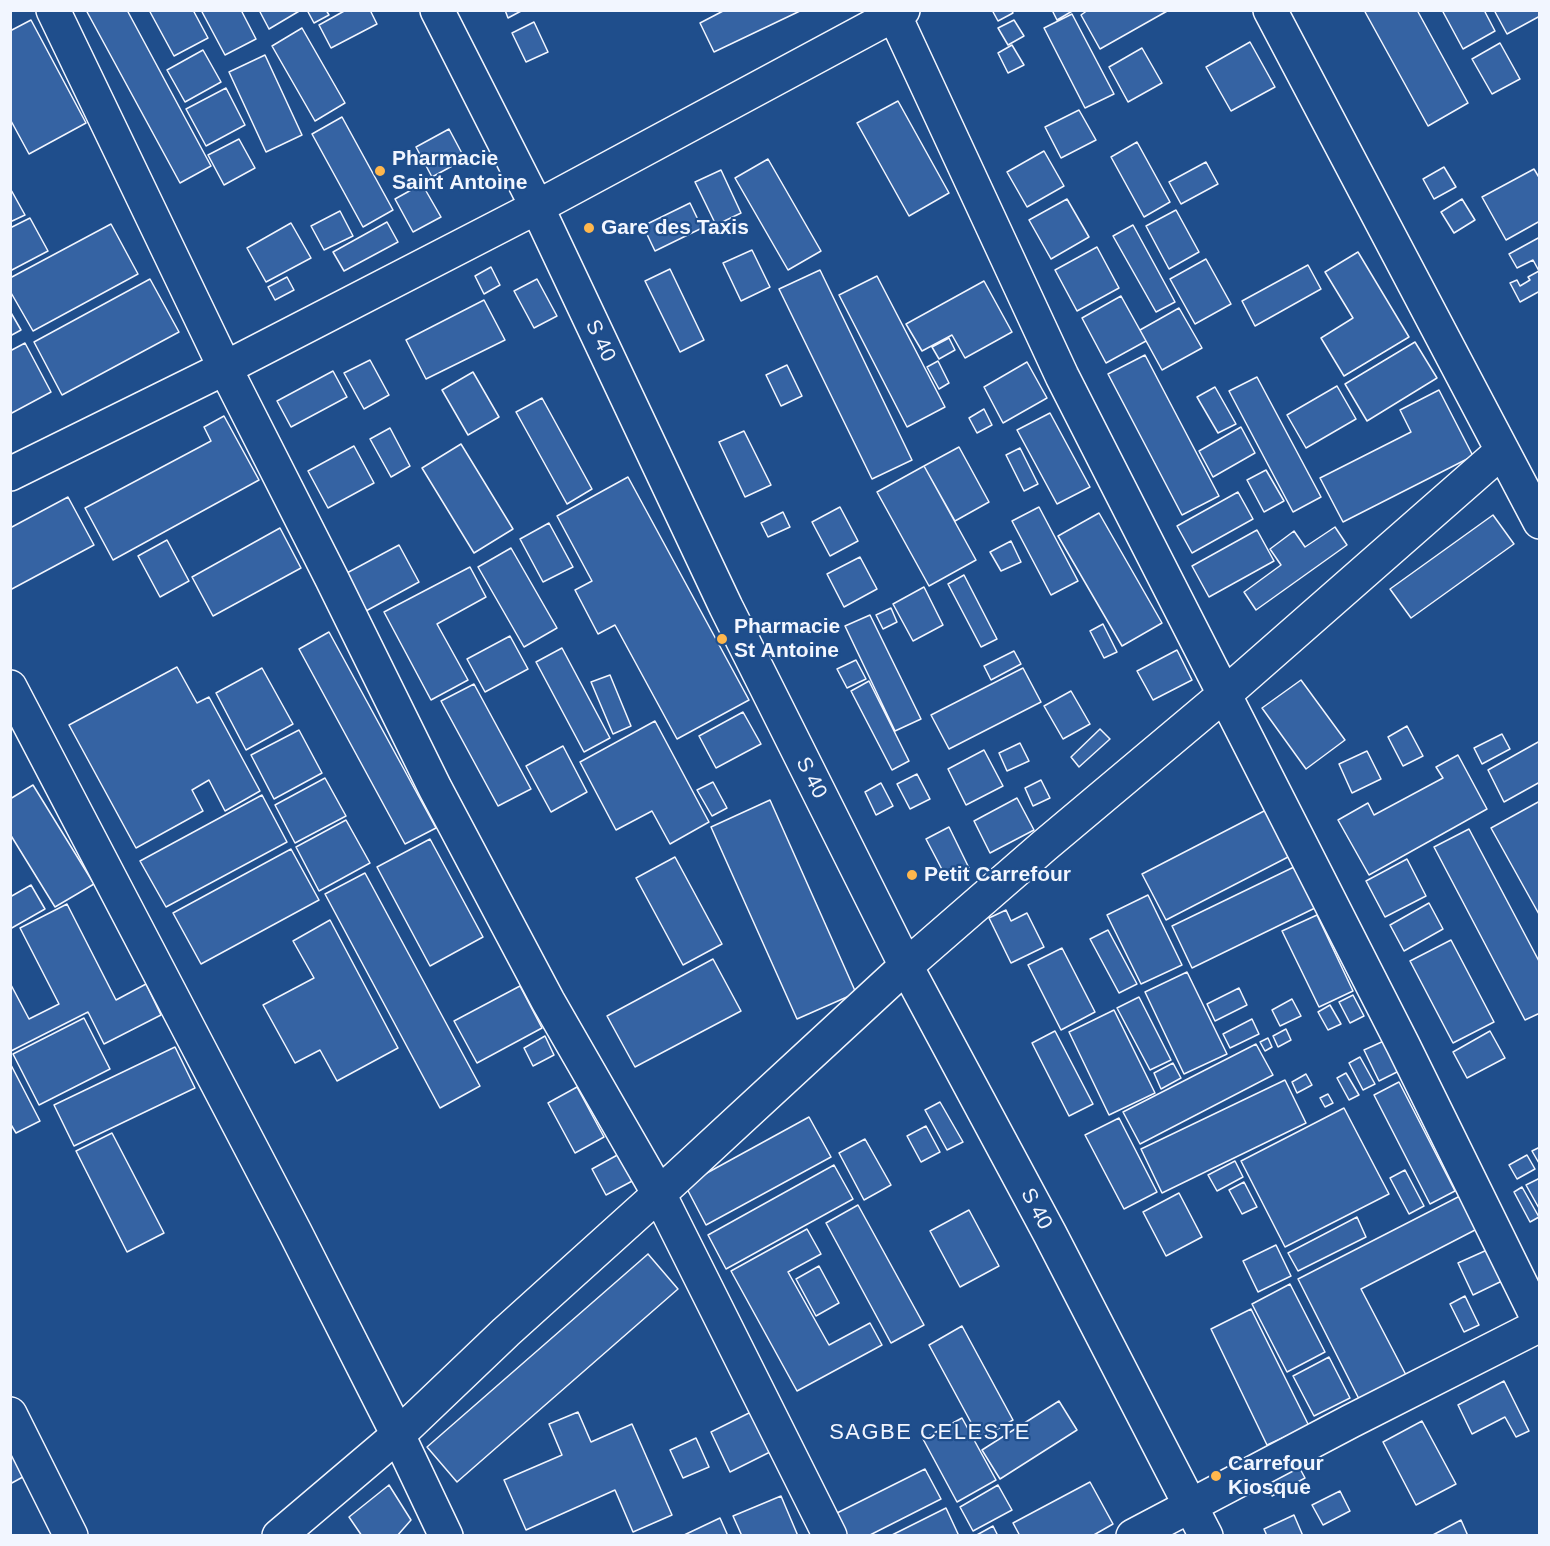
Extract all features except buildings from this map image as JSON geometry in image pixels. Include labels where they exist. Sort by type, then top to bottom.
[{"type":"street","points":[[53,10],[225,368],[446,808],[548,1001],[659,1194],[830,1536]]},
{"type":"street","name":"S 40","points":[[437,10],[537,207],[726,607],[906,966],[1050,1234],[1206,1536]]},
{"type":"street","points":[[1270,10],[1539,522]]},
{"type":"street","points":[[10,474],[225,368],[537,207],[897,12],[1062,376],[1403,1045],[1539,1324],[1133,1536]]},
{"type":"street","points":[[279,1536],[398,1435],[506,1332],[906,966],[1225,694],[1502,451]]},
{"type":"street","points":[[10,687],[398,1435],[446,1536]]},
{"type":"street","points":[[10,1414],[71,1536]]},
{"type":"place","name":"Pharmacie Saint Antoine","points":[[380,171]]},
{"type":"place","name":"Gare des Taxis","points":[[589,228]]},
{"type":"place","name":"Pharmacie St Antoine","points":[[722,639]]},
{"type":"place","name":"Petit Carrefour","points":[[912,875]]},
{"type":"place","name":"Carrefour Kiosque","points":[[1216,1476]]},
{"type":"district","name":"SAGBE CELESTE","points":[[930,1433]]}]
